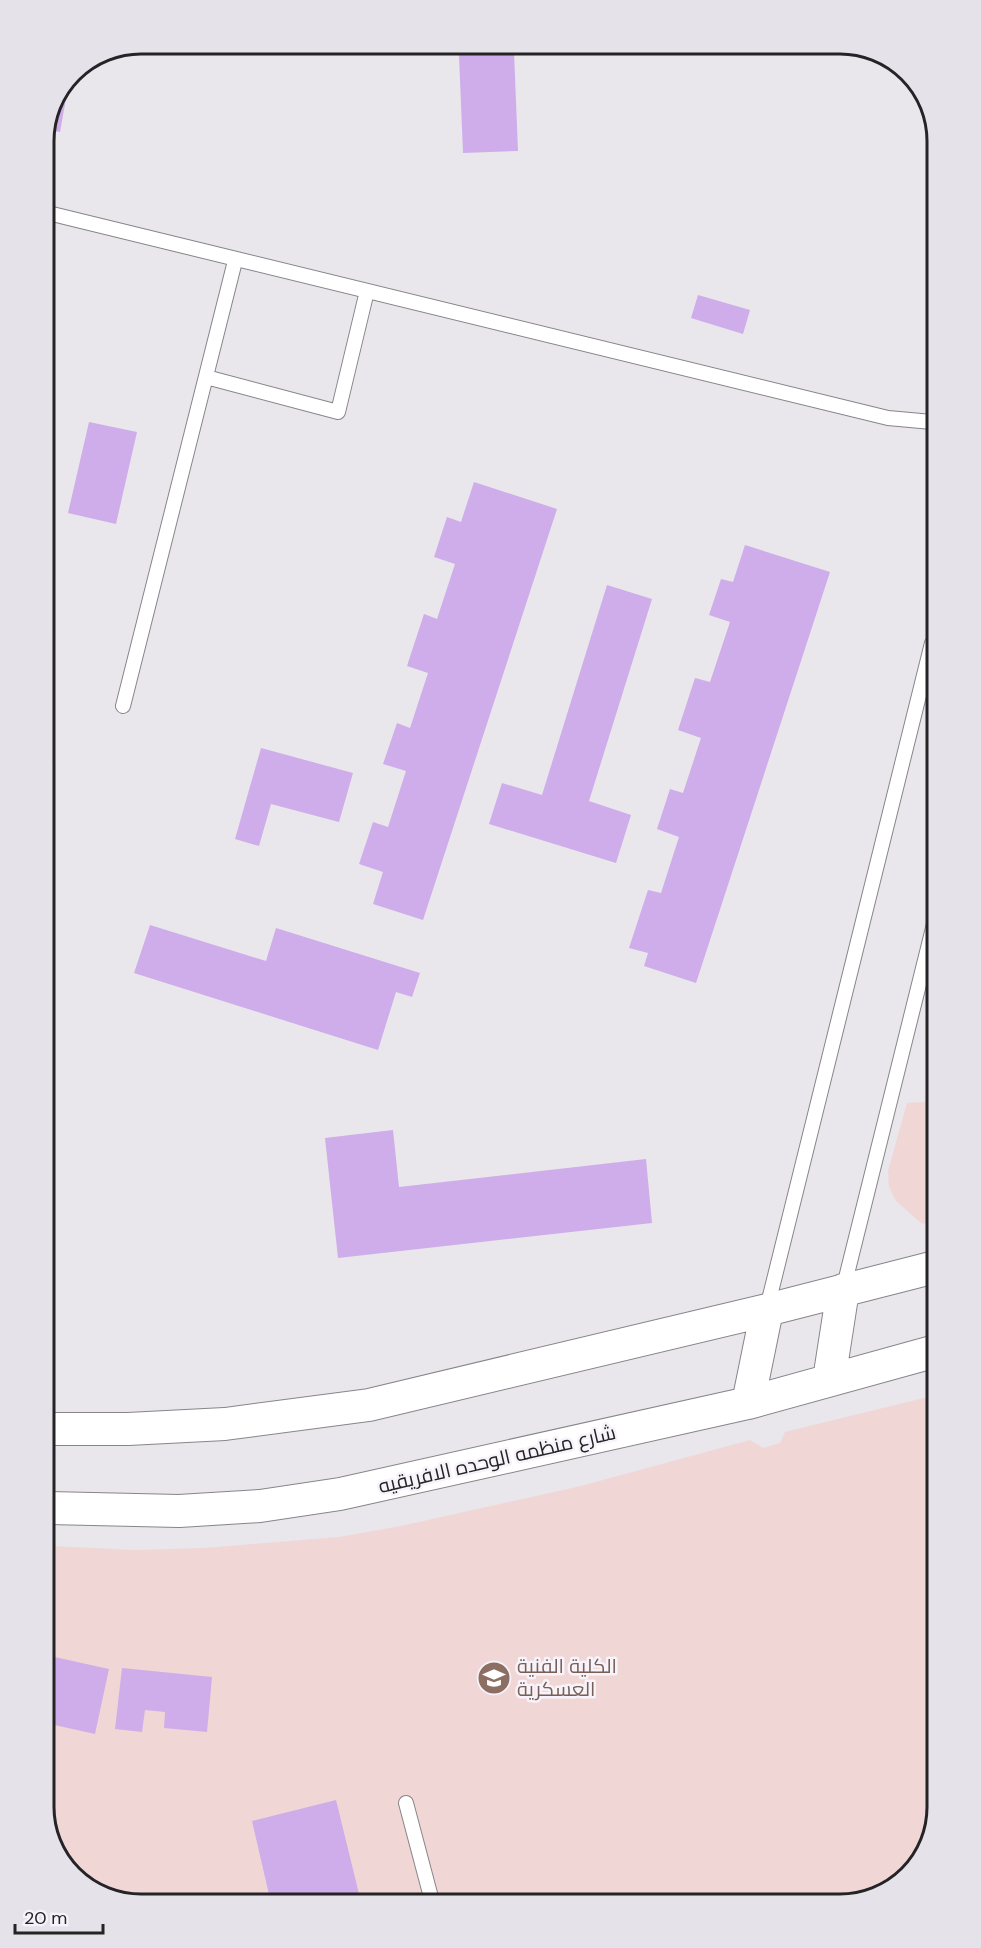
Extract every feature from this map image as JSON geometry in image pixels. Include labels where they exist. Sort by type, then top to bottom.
[{"type":"street","points":[[54,1429],[128,1429],[225,1424],[369,1405],[767,1310],[927,1269]]},
{"type":"street","points":[[829,1380],[843,1290]]},
{"type":"street","points":[[748,1403],[767,1310]]},
{"type":"street","name":"شارع منظمه الوحده الافريقيه","points":[[54,1508],[179,1511],[300,1500],[380,1485],[748,1403],[927,1354]]},
{"type":"lane","points":[[54,215],[234,261],[367,291],[888,418],[927,422]]},
{"type":"lane","points":[[123,706],[207,377],[234,261]]},
{"type":"lane","points":[[207,377],[338,412],[367,291]]},
{"type":"lane","points":[[767,1310],[927,667]]},
{"type":"lane","points":[[843,1290],[927,952]]},
{"type":"lane","points":[[406,1803],[430,1894]]},
{"type":"shaded area","points":[[927,1094],[927,1224],[921,1223],[896,1201],[889,1187],[888,1171],[907,1103],[925,1102]]},
{"type":"shaded area","name":"الكلية الفنية العسكرية","points":[[927,1397],[927,1807],[924,1829],[918,1845],[905,1864],[883,1882],[857,1892],[840,1894],[136,1894],[103,1885],[84,1872],[69,1855],[56,1824],[54,1807],[54,1546],[135,1550],[206,1548],[339,1537],[401,1526],[581,1486],[750,1440],[763,1448],[780,1443],[785,1432]]},
{"type":"building","points":[[514,54],[518,151],[463,153],[459,55]]},
{"type":"building","points":[[66,98],[60,132],[55,131],[57,119]]},
{"type":"building","points":[[698,295],[750,310],[743,334],[691,318]]},
{"type":"building","points":[[89,422],[137,432],[116,524],[68,513]]},
{"type":"building","points":[[474,482],[557,509],[423,920],[373,904],[383,872],[359,864],[373,822],[388,827],[406,771],[383,764],[397,723],[410,728],[428,673],[407,666],[424,614],[437,619],[455,564],[434,557],[447,517],[461,522]]},
{"type":"building","points":[[745,545],[830,572],[696,983],[644,966],[648,953],[629,948],[648,890],[661,893],[679,837],[657,829],[670,789],[683,793],[701,738],[678,730],[695,678],[710,682],[730,622],[709,615],[721,579],[733,582]]},
{"type":"building","points":[[607,585],[652,599],[589,801],[631,815],[616,863],[489,824],[502,783],[542,795]]},
{"type":"building","points":[[261,748],[353,773],[339,822],[271,804],[259,846],[235,839]]},
{"type":"building","points":[[150,925],[266,961],[276,928],[420,973],[412,997],[396,992],[378,1050],[134,973]]},
{"type":"building","points":[[393,1130],[399,1187],[646,1159],[652,1223],[338,1258],[325,1138]]},
{"type":"building","points":[[54,1657],[109,1669],[95,1734],[54,1725]]},
{"type":"building","points":[[122,1668],[212,1677],[207,1732],[164,1728],[165,1712],[145,1710],[142,1732],[115,1729]]},
{"type":"building","points":[[336,1800],[359,1894],[269,1894],[252,1821]]},
{"type":"place","name":"الكلية الفنية العسكرية","points":[[494,1678]]}]
